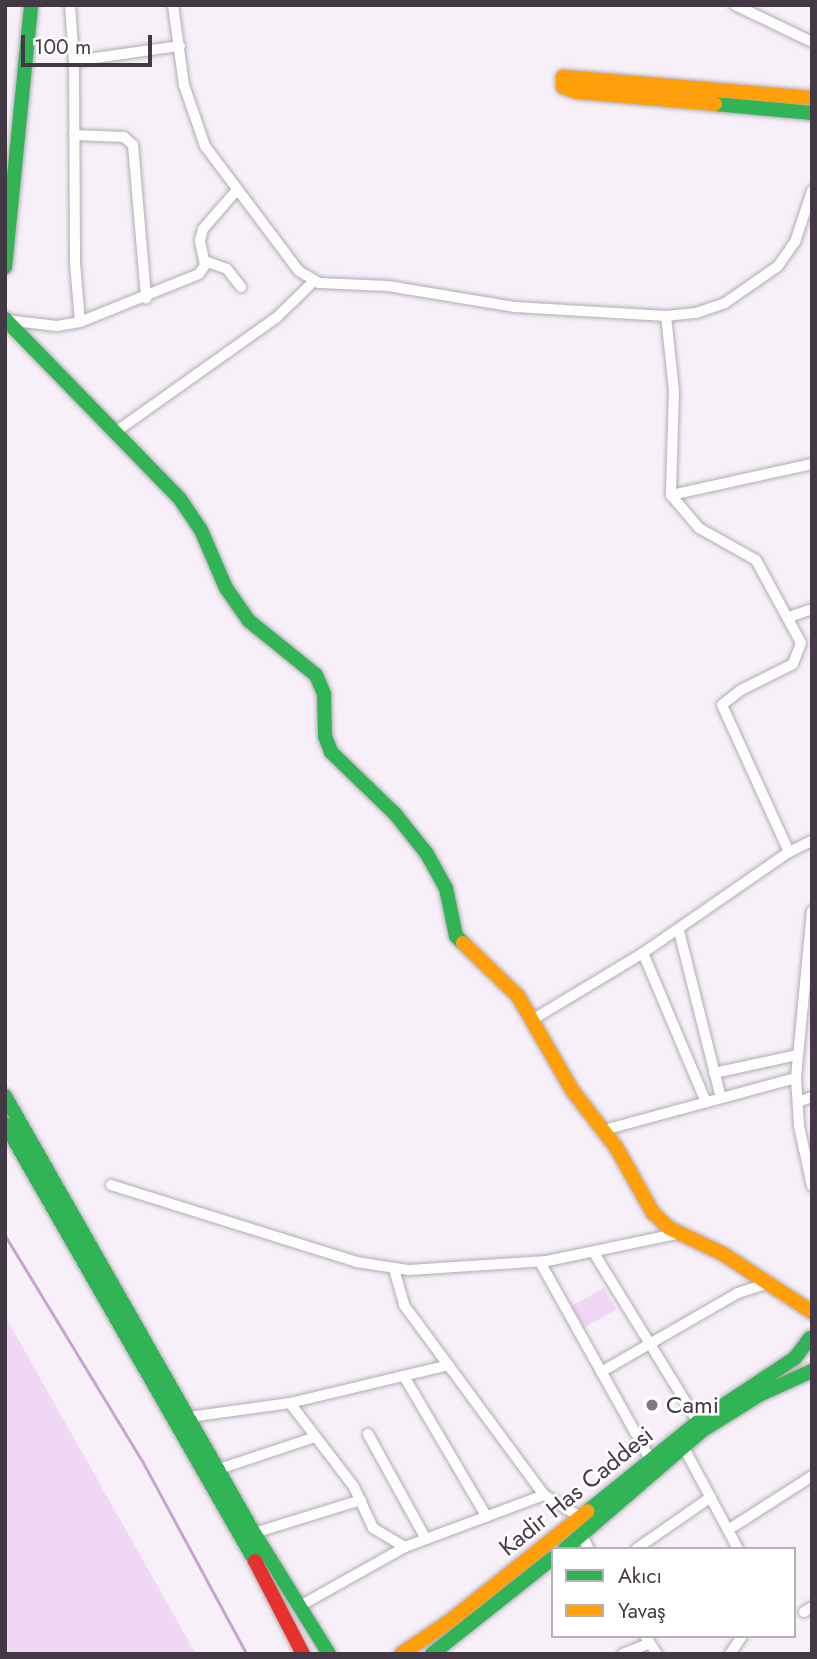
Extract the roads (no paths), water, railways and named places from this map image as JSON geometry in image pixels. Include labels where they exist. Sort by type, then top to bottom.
[{"type":"street","points":[[5,267],[31,5]]},
{"type":"street","points":[[70,5],[74,61],[75,263],[80,322]]},
{"type":"street","points":[[173,5],[184,85],[199,132],[236,191],[299,271],[314,281],[388,286],[515,307],[666,316],[715,308],[771,273],[796,242],[812,191]]},
{"type":"street","points":[[735,5],[812,42]]},
{"type":"street","points":[[74,61],[180,46]]},
{"type":"street","points":[[812,98],[564,77],[563,87],[577,92],[812,113]]},
{"type":"street","points":[[74,135],[124,137],[133,145],[146,298]]},
{"type":"street","points":[[5,320],[57,326],[80,322],[146,298],[199,274],[205,261],[200,241],[203,229],[236,191]]},
{"type":"street","points":[[205,261],[227,269],[241,286]]},
{"type":"street","points":[[114,433],[277,317],[314,281]]},
{"type":"street","points":[[666,316],[674,391],[671,495],[699,528],[756,560],[801,643],[797,660],[722,705],[789,852]]},
{"type":"street","points":[[5,320],[189,511],[240,610],[316,675],[324,694],[325,736],[331,752],[418,842],[446,888],[456,936],[510,986],[572,1090],[604,1130],[653,1213],[682,1233],[723,1254],[765,1284],[812,1312]]},
{"type":"street","points":[[671,495],[812,464]]},
{"type":"street","points":[[789,617],[812,609]]},
{"type":"street","points":[[532,1020],[679,930],[789,852],[812,841]]},
{"type":"street","points":[[812,911],[796,1078],[812,1186]]},
{"type":"street","points":[[679,930],[721,1098]]},
{"type":"street","points":[[643,953],[706,1102]]},
{"type":"street","points":[[715,1073],[798,1055]]},
{"type":"street","points":[[604,1130],[796,1078]]},
{"type":"street","points":[[5,1096],[254,1533],[329,1654]]},
{"type":"street","points":[[798,1102],[812,1097]]},
{"type":"street","points":[[5,1124],[279,1603],[303,1654]]},
{"type":"street","points":[[111,1185],[356,1262],[394,1269],[442,1271],[540,1262],[682,1233]]},
{"type":"street","points":[[594,1253],[698,1422]]},
{"type":"street","points":[[540,1262],[651,1461]]},
{"type":"street","points":[[394,1269],[401,1300],[544,1495],[580,1517]]},
{"type":"street","points":[[601,1371],[738,1293],[765,1284]]},
{"type":"street","name":"Kadir Has Caddesi","points":[[401,1654],[450,1621],[698,1422],[785,1365],[811,1340]]},
{"type":"street","points":[[189,1418],[290,1403],[405,1378],[449,1365]]},
{"type":"street","name":"Kadir Has Caddesi","points":[[585,1542],[683,1446],[761,1394],[810,1374]]},
{"type":"street","points":[[405,1378],[487,1517]]},
{"type":"street","points":[[290,1403],[361,1500],[378,1533],[405,1547]]},
{"type":"street","points":[[368,1434],[426,1539]]},
{"type":"street","points":[[219,1469],[315,1437]]},
{"type":"street","points":[[683,1446],[737,1547]]},
{"type":"street","points":[[728,1530],[812,1476]]},
{"type":"street","points":[[298,1607],[405,1547],[544,1495]]},
{"type":"street","points":[[639,1547],[710,1497]]},
{"type":"street","points":[[254,1533],[361,1500]]},
{"type":"street","name":"Kadir Has Caddesi","points":[[432,1654],[551,1560]]},
{"type":"street","points":[[730,1654],[741,1638]]},
{"type":"street","points":[[623,1654],[648,1640],[657,1654]]},
{"type":"waterway","points":[[5,1235],[142,1460],[247,1654]]},
{"type":"place","name":"Cami","points":[[652,1405]]}]
